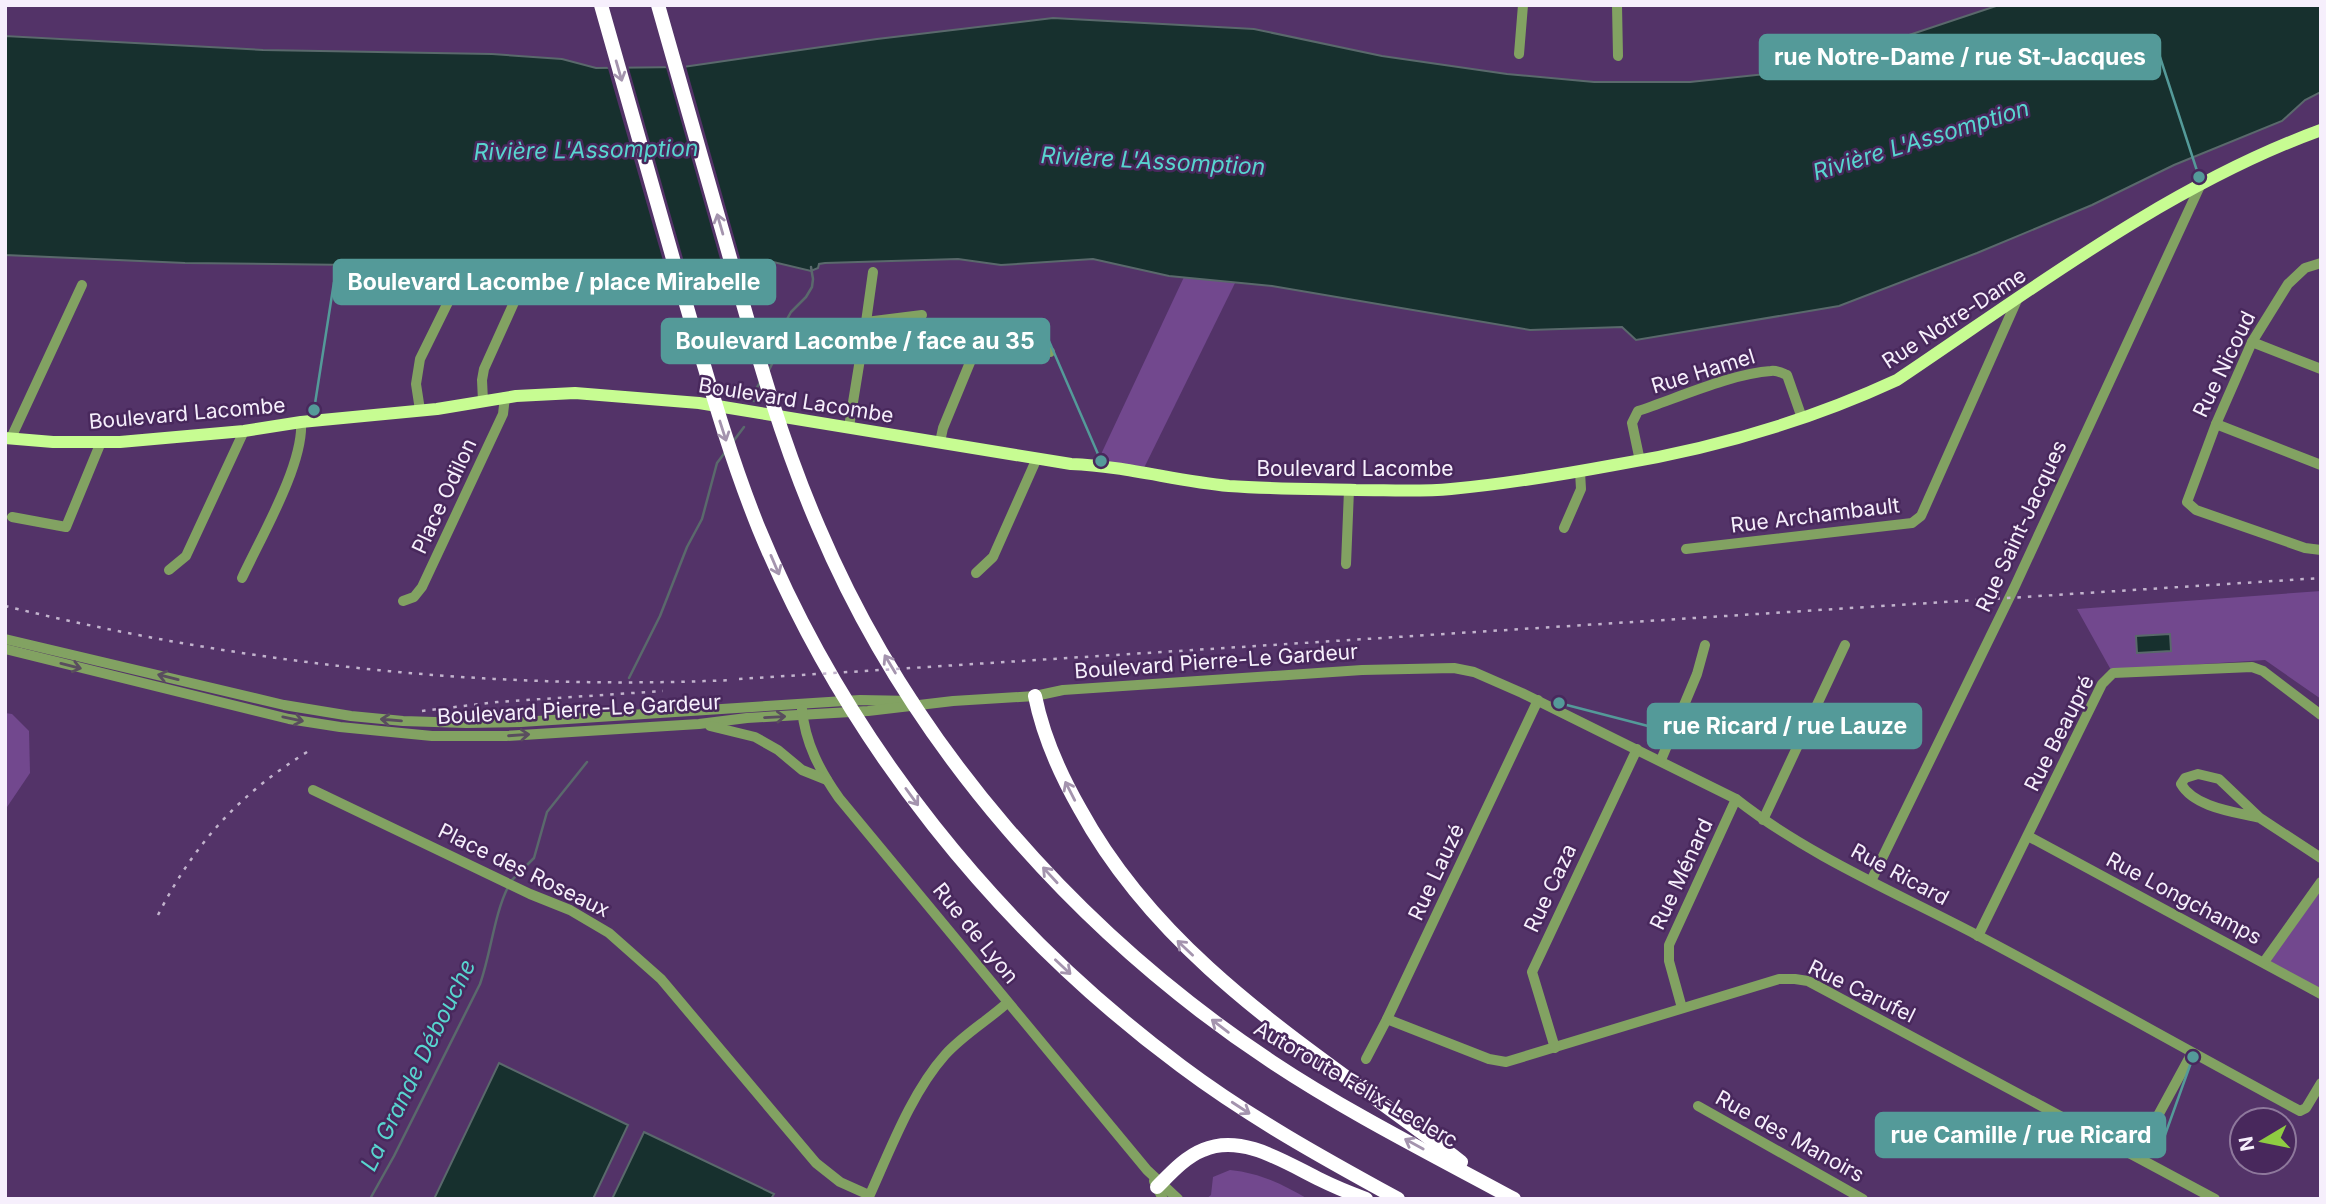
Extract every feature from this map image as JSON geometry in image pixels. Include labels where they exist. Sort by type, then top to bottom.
[{"type":"highway","points":[[601,5],[713,397],[749,502],[780,577],[814,642],[873,741],[922,810],[980,881],[1038,943],[1113,1012],[1175,1062],[1241,1108],[1398,1199]]},
{"type":"highway","name":"Autoroute Félix-Leclerc","points":[[658,5],[767,387],[807,499],[835,564],[871,631],[937,737],[983,798],[1045,870],[1101,926],[1182,997],[1240,1041],[1297,1079],[1514,1199]]},
{"type":"highway","points":[[1035,696],[1055,760],[1087,822],[1122,877],[1170,933],[1200,962],[1257,1009],[1495,1189]]},
{"type":"highway","points":[[1160,1190],[1199,1151],[1219,1145],[1232,1145],[1256,1150],[1366,1199]]},
{"type":"main road","name":"Rue Notre-Dame","points":[[1580,472],[1713,446],[1855,399],[1897,380],[2128,226],[2232,169],[2321,130]]},
{"type":"main road","name":"Boulevard Lacombe","points":[[8,438],[101,442],[244,431],[505,397],[568,393],[650,397],[1227,486],[1349,490],[1452,489],[1580,472]]},
{"type":"street","points":[[1519,54],[1523,5]]},
{"type":"street","points":[[1617,5],[1618,56]]},
{"type":"street","name":"Rue Saint-Jacques","points":[[1871,881],[2015,586],[2200,186]]},
{"type":"street","name":"Rue Nicoud","points":[[2321,263],[2305,268],[2288,285],[2252,342],[2216,424],[2187,502],[2196,510],[2305,548],[2321,550]]},
{"type":"street","points":[[849,427],[873,272]]},
{"type":"street","points":[[419,410],[415,384],[420,359],[459,280]]},
{"type":"street","points":[[8,438],[82,285]]},
{"type":"street","points":[[483,401],[484,369],[520,287]]},
{"type":"street","name":"Rue Archambault","points":[[1686,549],[1912,523],[1921,516],[2017,300]]},
{"type":"street","points":[[866,322],[922,315]]},
{"type":"street","points":[[2252,342],[2321,369]]},
{"type":"street","points":[[940,442],[943,428],[971,360],[982,355],[1051,352]]},
{"type":"street","name":"Rue Hamel","points":[[1640,461],[1632,423],[1638,411],[1730,380],[1773,370],[1780,372],[1787,376],[1802,418]]},
{"type":"street","name":"Place Odilon","points":[[403,601],[414,597],[422,587],[503,414],[505,397]]},
{"type":"street","points":[[242,578],[297,460],[302,437],[301,422]]},
{"type":"street","points":[[2216,424],[2321,465]]},
{"type":"street","points":[[169,570],[186,556],[244,431]]},
{"type":"street","points":[[12,517],[66,527],[101,442]]},
{"type":"street","points":[[976,573],[993,557],[1037,458]]},
{"type":"street","points":[[1564,528],[1581,489],[1580,472]]},
{"type":"street","points":[[1346,564],[1349,490]]},
{"type":"street","name":"Boulevard Pierre-Le Gardeur","points":[[5,639],[284,705],[351,716],[466,723],[802,710],[868,711],[953,701],[1035,696],[1063,690],[1415,667],[1454,668],[1482,675]]},
{"type":"street","points":[[1661,760],[1697,674],[1705,645]]},
{"type":"street","points":[[1763,820],[1845,645]]},
{"type":"street","name":"Boulevard Pierre-Le Gardeur","points":[[5,649],[272,715],[379,732],[506,736],[699,724],[802,710]]},
{"type":"street","name":"Rue Beaupré","points":[[1978,936],[2102,684],[2113,673],[2252,667],[2263,671],[2321,715]]},
{"type":"street","name":"Rue Ricard","points":[[1482,675],[1661,760],[1736,799],[1763,820],[1871,881],[2300,1111],[2306,1108],[2321,1083]]},
{"type":"street","name":"Rue Lauzé","points":[[1366,1059],[1538,700]]},
{"type":"street","name":"Rue de Lyon","points":[[802,710],[812,751],[827,780],[1007,1003],[1149,1171],[1160,1190],[1178,1199]]},
{"type":"street","points":[[699,724],[755,737],[778,750],[802,770],[827,780]]},
{"type":"street","name":"Rue Caza","points":[[1555,1048],[1532,972],[1637,749]]},
{"type":"street","points":[[2260,818],[2203,802],[2185,791],[2181,784],[2185,778],[2198,774],[2220,779],[2260,818],[2321,858]]},
{"type":"street","name":"Place des Roseaux","points":[[313,790],[597,925],[634,953],[662,979],[816,1163],[840,1182],[869,1197]]},
{"type":"street","name":"Rue Ménard","points":[[1682,1008],[1669,961],[1669,945],[1736,799]]},
{"type":"street","name":"Rue Longchamps","points":[[2028,836],[2321,994]]},
{"type":"street","points":[[2264,962],[2321,882]]},
{"type":"street","name":"Rue Carufel","points":[[1387,1019],[1489,1059],[1506,1062],[1779,979],[1808,981],[2215,1199]]},
{"type":"street","points":[[869,1197],[934,1067],[960,1041],[1007,1003]]},
{"type":"street","points":[[2136,1156],[2192,1053]]},
{"type":"street","name":"Rue des Manoirs","points":[[1698,1106],[1863,1199]]},
{"type":"shaded area","points":[[1184,277],[1235,283],[1142,472],[1096,465]]},
{"type":"shaded area","points":[[2321,591],[2321,699],[2265,660],[2111,670],[2077,609]]},
{"type":"shaded area","points":[[5,713],[12,714],[29,731],[30,773],[5,810]]},
{"type":"shaded area","points":[[2321,883],[2321,994],[2264,962]]},
{"type":"shaded area","points":[[1230,1170],[1271,1180],[1308,1199],[1206,1199],[1211,1195],[1213,1177]]},
{"type":"water","name":"Rivière L'Assomption","points":[[1999,5],[2321,5],[2321,92],[2305,100],[2282,121],[2174,165],[2092,205],[1839,306],[1636,340],[1622,327],[1530,330],[1272,286],[1169,276],[1093,259],[1001,265],[958,259],[825,263],[819,264],[818,268],[811,271],[765,260],[655,270],[631,268],[624,272],[185,263],[5,255],[5,36],[263,50],[492,54],[562,59],[596,68],[683,67],[877,39],[1053,18],[1254,29],[1382,56],[1507,74],[1594,82],[1690,82],[1804,70]]},
{"type":"water","points":[[2170,634],[2171,651],[2137,653],[2136,636]]},
{"type":"water","points":[[499,1063],[628,1125],[593,1199],[434,1199]]},
{"type":"water","points":[[644,1132],[774,1194],[771,1199],[612,1199]]},
{"type":"pier","points":[[685,63],[742,265],[722,266],[665,64]]},
{"type":"pier","points":[[607,65],[628,65],[686,269],[666,271]]},
{"type":"waterway","name":"La Grande Débouche","points":[[769,370],[776,356],[781,330],[791,312],[812,287],[811,267]]},
{"type":"waterway","name":"La Grande Débouche","points":[[754,401],[761,381]]},
{"type":"waterway","name":"La Grande Débouche","points":[[732,443],[744,427]]},
{"type":"waterway","name":"La Grande Débouche","points":[[629,678],[660,616],[687,547],[702,519],[717,463],[726,451]]},
{"type":"waterway","name":"La Grande Débouche","points":[[511,881],[534,858],[547,812],[587,762]]},
{"type":"waterway","name":"La Grande Débouche","points":[[370,1199],[480,984],[499,910],[508,887]]},
{"type":"railway","points":[[739,679],[2321,578]]},
{"type":"railway","points":[[5,606],[185,644],[366,669],[549,681],[733,680]]},
{"type":"railway","points":[[422,711],[497,702],[663,691]]},
{"type":"railway","points":[[158,915],[188,864],[222,821],[263,783],[312,749]]},
{"type":"place","name":"rue Notre-Dame / rue St-Jacques","points":[[2199,177]]},
{"type":"place","name":"Boulevard Lacombe / place Mirabelle","points":[[314,410]]},
{"type":"place","name":"Boulevard Lacombe / face au 35","points":[[1101,461]]},
{"type":"place","name":"rue Ricard / rue Lauze","points":[[1559,703]]},
{"type":"place","name":"rue Camille / rue Ricard","points":[[2193,1057]]}]
